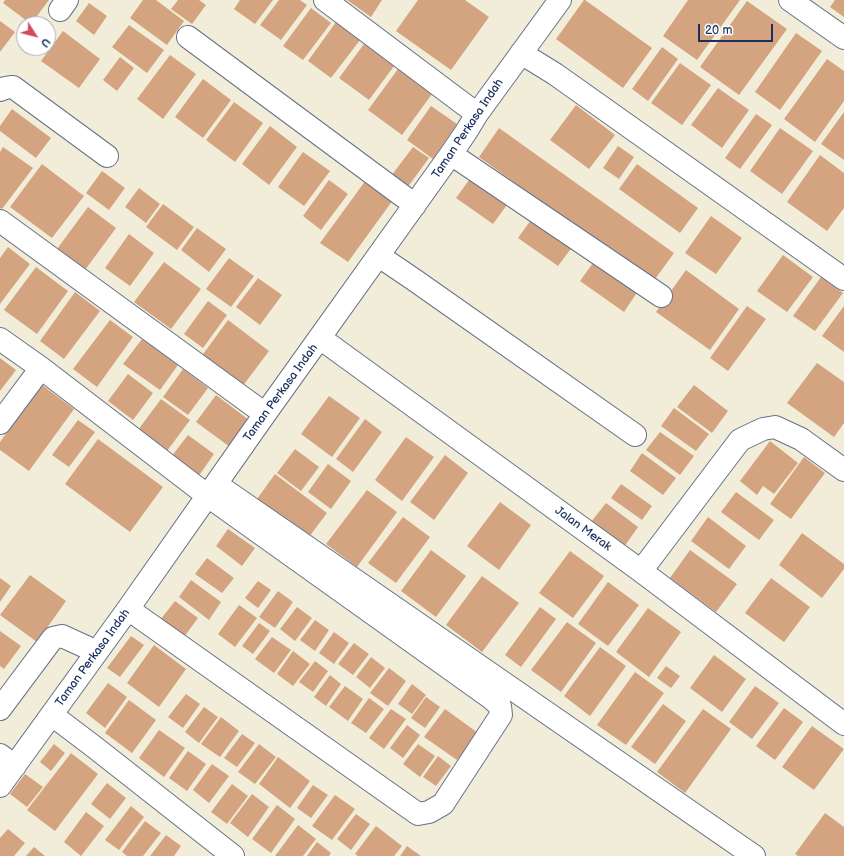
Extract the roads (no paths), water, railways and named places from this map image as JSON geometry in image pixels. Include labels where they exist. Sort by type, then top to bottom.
[{"type":"street","points":[[325,0],[477,114]]},
{"type":"street","name":"Taman Perkasa Indah","points":[[0,786],[8,761],[52,715],[379,256],[451,154],[477,114],[560,0]]},
{"type":"street","points":[[790,0],[844,38]]},
{"type":"street","points":[[188,37],[415,205]]},
{"type":"street","points":[[521,53],[555,74],[844,279]]},
{"type":"street","points":[[0,90],[13,87],[107,156]]},
{"type":"street","points":[[451,154],[661,296]]},
{"type":"street","points":[[0,221],[265,414]]},
{"type":"street","points":[[379,256],[635,435]]},
{"type":"street","name":"Jalan Merak","points":[[320,338],[642,571],[844,724]]},
{"type":"street","points":[[0,339],[212,490],[491,698],[500,706],[501,715],[443,804],[429,812],[418,814],[128,609]]},
{"type":"street","points":[[0,422],[41,368]]},
{"type":"street","points":[[642,571],[740,440],[763,429],[775,427],[801,439],[844,470]]},
{"type":"street","points":[[212,490],[754,856]]},
{"type":"street","points":[[0,709],[53,638],[62,636],[97,652]]},
{"type":"street","points":[[52,715],[233,856]]}]
